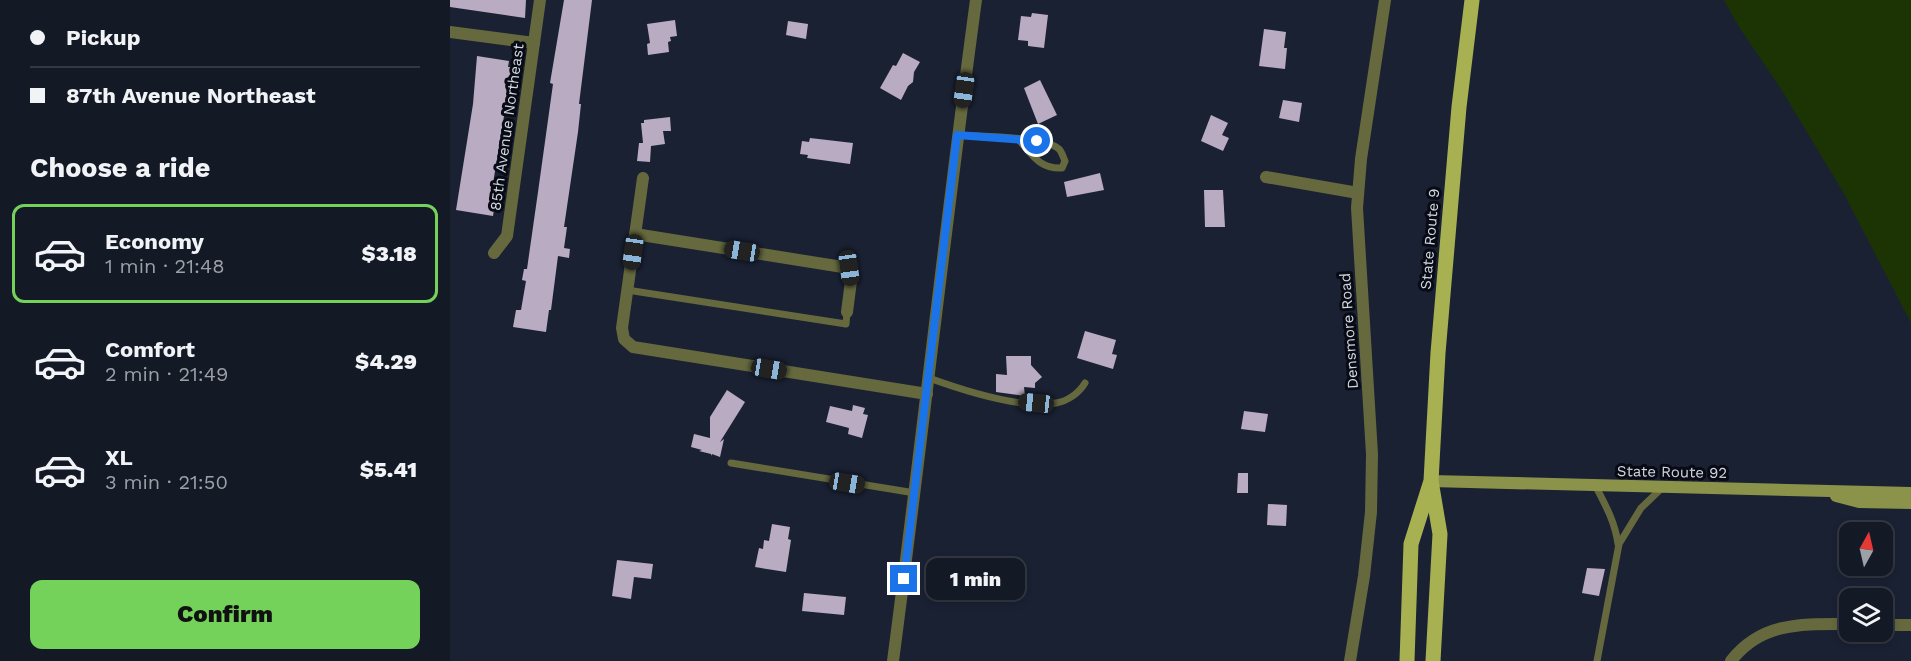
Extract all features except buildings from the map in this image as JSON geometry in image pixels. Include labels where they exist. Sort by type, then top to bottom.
[{"type":"main road","name":"State Route 9","points":[[1433,661],[1440,534],[1431,481],[1440,330],[1459,107],[1472,0]]},
{"type":"main road","name":"State Route 9","points":[[1407,661],[1412,544],[1431,481]]},
{"type":"main road","name":"State Route 92","points":[[1431,481],[1911,493]]},
{"type":"main road","points":[[1808,490],[1859,502],[1911,503]]},
{"type":"street","name":"85th Avenue Northeast","points":[[494,253],[507,236],[540,0]]},
{"type":"street","points":[[893,661],[957,135],[976,0]]},
{"type":"street","name":"Densmore Road","points":[[1350,661],[1364,576],[1371,512],[1372,454],[1358,231],[1358,193],[1383,0]]},
{"type":"street","points":[[450,32],[534,43]]},
{"type":"street","points":[[1266,177],[1358,193]]},
{"type":"street","points":[[643,178],[622,328],[624,339],[633,347],[927,394]]},
{"type":"street","points":[[635,234],[849,268],[851,281],[847,312]]},
{"type":"street","points":[[1732,659],[1753,641],[1773,630],[1798,624],[1839,624]]},
{"type":"street","points":[[1893,625],[1911,625]]},
{"type":"lane","points":[[957,135],[1037,141],[1053,145],[1060,150],[1065,161],[1062,168],[1043,166],[1019,140]]},
{"type":"lane","points":[[627,290],[846,324],[847,312]]},
{"type":"lane","points":[[929,378],[973,393],[1054,404],[1074,396],[1085,383]]},
{"type":"lane","points":[[731,463],[915,493]]},
{"type":"lane","points":[[1595,485],[1616,530],[1618,544],[1597,661]]},
{"type":"lane","points":[[1618,544],[1641,508],[1663,487]]},
{"type":"green space","points":[[1724,0],[1911,0],[1911,323],[1843,192]]},
{"type":"route","points":[[904,579],[957,135],[1037,141]]}]
